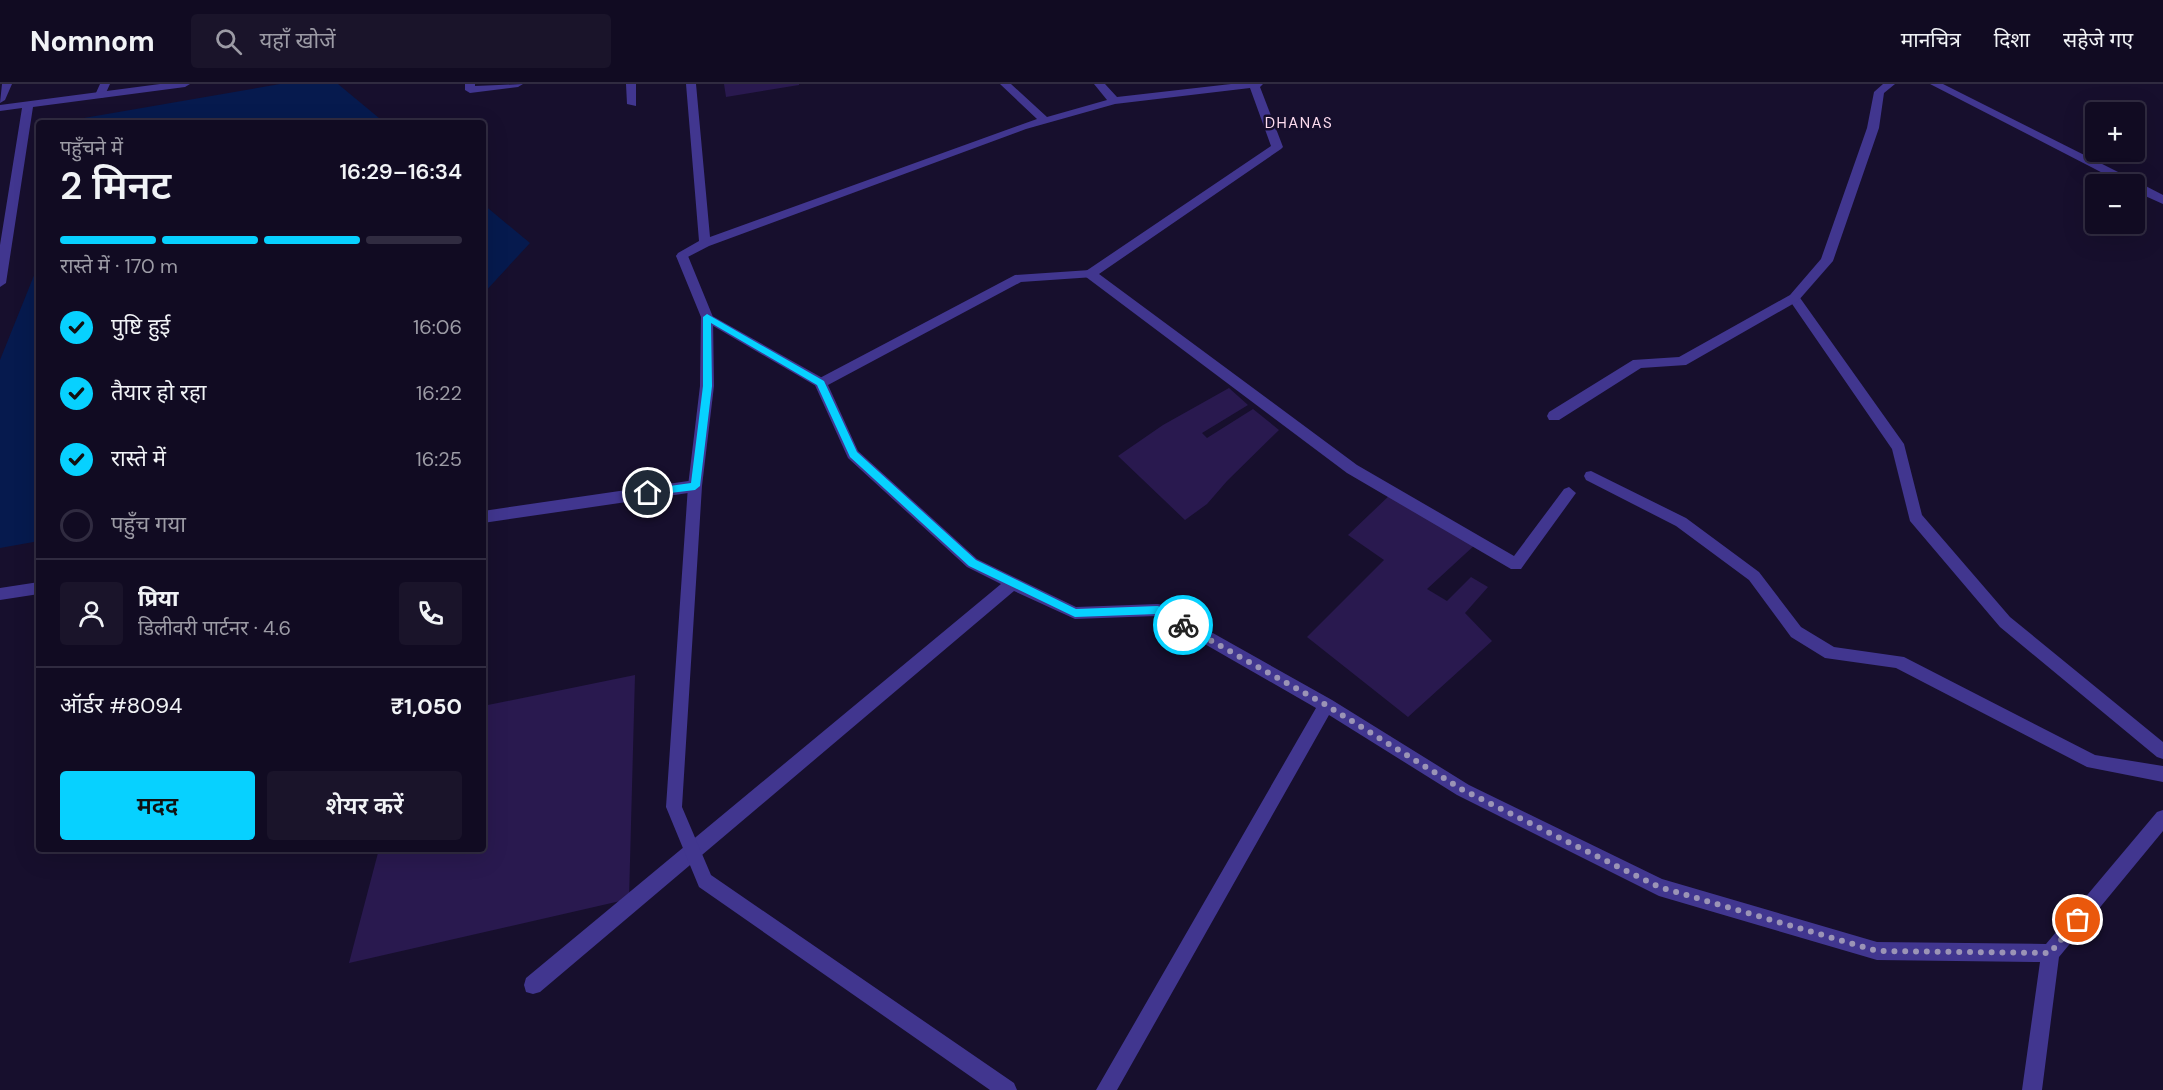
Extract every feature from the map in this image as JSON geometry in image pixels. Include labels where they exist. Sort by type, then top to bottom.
[{"type":"street","points":[[0,100],[7,84]]},
{"type":"street","points":[[0,108],[103,89],[182,84]]},
{"type":"street","points":[[470,84],[470,90],[518,84]]},
{"type":"street","points":[[631,84],[632,104]]},
{"type":"street","points":[[691,84],[705,243]]},
{"type":"street","points":[[1005,84],[1045,121]]},
{"type":"street","points":[[1099,84],[1114,101]]},
{"type":"street","points":[[821,383],[1019,278],[1090,274],[1277,147],[1256,84],[1114,101],[1045,121],[705,243],[682,255],[707,317],[707,386],[695,486],[674,807],[705,881],[1007,1090]]},
{"type":"street","points":[[1554,416],[1638,363],[1681,362],[1794,298],[1827,261],[1873,128],[1879,92],[1890,84]]},
{"type":"street","points":[[1935,84],[2111,174]]},
{"type":"street","points":[[0,283],[28,104]]},
{"type":"street","points":[[2145,191],[2163,200]]},
{"type":"street","points":[[1090,274],[1352,469],[1516,565],[1569,493]]},
{"type":"street","points":[[1794,298],[1899,448],[1915,517],[2005,622],[2163,752]]},
{"type":"street","points":[[707,317],[821,383],[853,454],[972,563],[1075,613],[1158,610],[1326,705],[1463,790],[1659,887],[1877,951],[2050,953]]},
{"type":"street","points":[[1591,476],[1690,528],[1754,576],[1796,632],[1830,653],[1898,662],[2094,762],[2163,774]]},
{"type":"street","points":[[486,517],[695,486]]},
{"type":"street","points":[[533,985],[1013,583]]},
{"type":"street","points":[[0,594],[36,588]]},
{"type":"street","points":[[1106,1090],[1326,705]]},
{"type":"street","points":[[2032,1090],[2050,953],[2163,818]]},
{"type":"water","points":[[280,84],[338,84],[381,120],[72,120]]},
{"type":"water","points":[[486,206],[530,243],[486,291]]},
{"type":"water","points":[[36,270],[36,542],[0,548],[0,360]]},
{"type":"building","points":[[724,84],[799,84],[799,85],[726,97]]},
{"type":"building","points":[[1229,388],[1248,405],[1202,433],[1207,438],[1253,409],[1279,430],[1207,504],[1185,520],[1118,456],[1163,425]]},
{"type":"building","points":[[1392,493],[1477,543],[1427,589],[1447,601],[1471,577],[1488,587],[1465,613],[1492,641],[1408,717],[1307,637],[1384,560],[1348,535]]},
{"type":"building","points":[[635,675],[629,899],[349,963],[378,852],[486,852],[486,705]]},
{"type":"way so far","points":[[1183,625],[1326,705],[1463,790],[1659,887],[1877,951],[2050,953],[2078,920]]},
{"type":"district","name":"DHANAS","points":[[1299,123]]},
{"type":"route","points":[[648,493],[695,486],[707,386],[707,317],[821,383],[853,454],[972,563],[1075,613],[1158,610],[1183,625]]}]
